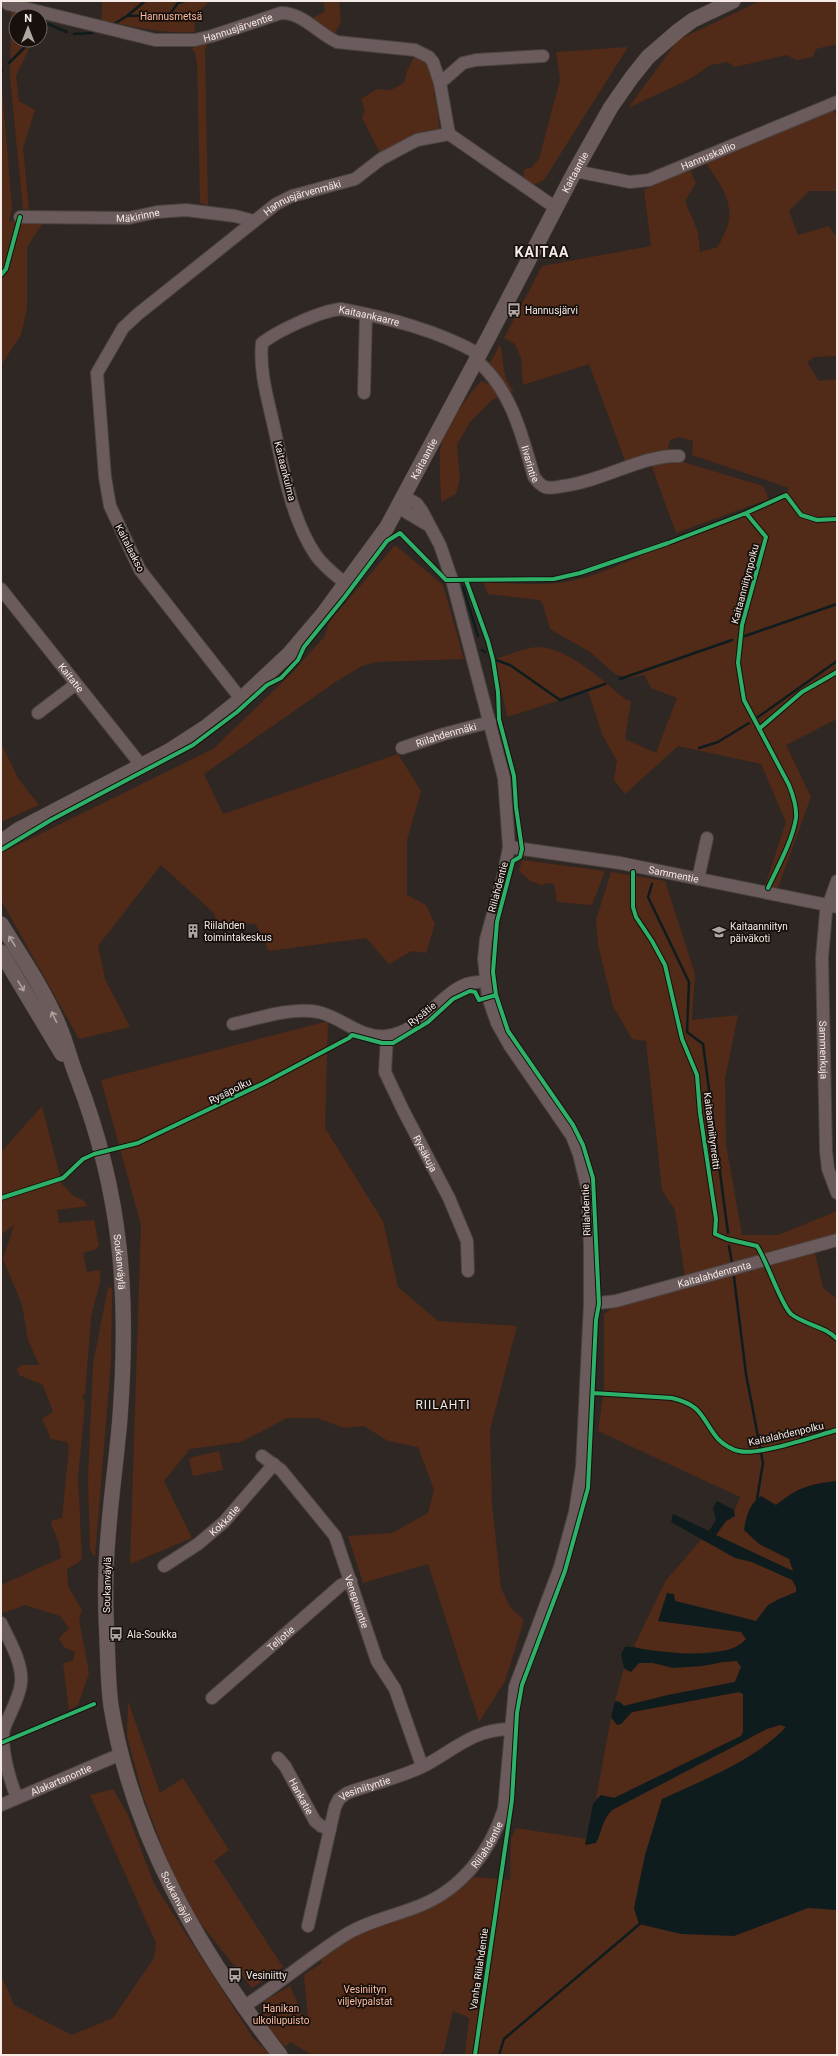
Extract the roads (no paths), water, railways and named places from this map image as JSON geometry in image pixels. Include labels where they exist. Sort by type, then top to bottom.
[{"type":"main road","name":"Kaitaantie","points":[[1,842],[18,830],[141,765],[206,727],[241,699],[289,654],[323,614],[371,550],[402,500],[575,171],[611,107],[648,57],[662,43],[693,20],[733,1]]},
{"type":"main road","name":"Kaitaantie","points":[[1,833],[18,830]]},
{"type":"main road","name":"Soukanväylä","points":[[1,924],[40,988],[60,1029],[90,1112],[107,1171],[116,1215],[124,1306],[123,1367],[106,1572],[110,1702],[121,1754],[157,1858],[182,1911],[243,2007],[280,2055]]},
{"type":"main road","name":"Soukanväylä","points":[[1,952],[78,1079]]},
{"type":"street","name":"Hannusjärventie","points":[[8,4],[155,40],[195,40],[212,36],[281,13],[291,13],[303,18],[328,38],[337,42],[415,50],[423,53],[433,62],[440,82],[449,134]]},
{"type":"street","points":[[440,82],[464,63],[476,60],[543,56]]},
{"type":"street","name":"Hannuskallio","points":[[575,171],[630,182],[649,180],[837,102]]},
{"type":"street","points":[[449,134],[556,208]]},
{"type":"street","name":"Hannusjärvenmäki","points":[[98,389],[97,373],[123,328],[276,204],[292,196],[355,179],[381,159],[417,140],[449,134]]},
{"type":"street","name":"Mäkirinne","points":[[20,217],[128,218],[157,212],[186,210],[235,216],[254,221]]},
{"type":"street","name":"Kaitaankaarre","points":[[262,343],[271,336],[328,310],[341,309],[366,314],[449,339],[477,357]]},
{"type":"street","points":[[364,393],[366,314]]},
{"type":"street","name":"Kaitaankulma","points":[[262,343],[262,362],[269,404],[292,500],[315,553],[328,569],[345,583]]},
{"type":"street","name":"Iivarintie","points":[[477,357],[510,403],[534,477],[541,485],[551,488],[568,486],[594,480],[669,455],[679,456]]},
{"type":"street","name":"Kaitalaakso","points":[[98,389],[105,476],[110,506],[140,570],[241,699]]},
{"type":"street","name":"Riilahdentie","points":[[243,2007],[345,1935],[367,1924],[420,1906],[443,1894],[467,1874],[486,1851],[498,1828],[504,1809],[510,1729],[515,1687],[560,1567],[575,1512],[582,1466],[590,1304],[590,1246],[587,1187],[572,1136],[510,1046],[497,1024],[488,997],[484,959],[486,939],[503,878],[509,847],[504,778],[452,580],[440,545],[428,525],[406,512],[402,500]]},
{"type":"street","name":"Kaitatie","points":[[1,589],[141,765]]},
{"type":"street","points":[[38,713],[76,684]]},
{"type":"street","name":"Riilahdenmäki","points":[[402,748],[444,734],[490,722]]},
{"type":"street","points":[[698,879],[707,838]]},
{"type":"street","name":"Sammentie","points":[[509,847],[574,855],[832,906]]},
{"type":"street","name":"Sammenkuja","points":[[837,881],[822,976],[826,1152],[828,1169],[837,1193]]},
{"type":"street","name":"Rysätie","points":[[233,1024],[277,1014],[299,1011],[316,1012],[331,1016],[366,1034],[387,1036],[405,1031],[458,989],[468,984],[486,981]]},
{"type":"street","name":"Rysäkuja","points":[[387,1036],[386,1072],[402,1110],[449,1198],[461,1226],[467,1241],[468,1271]]},
{"type":"street","name":"Kaitalahdenranta","points":[[590,1304],[616,1301],[837,1240]]},
{"type":"street","name":"Venepuuntie","points":[[262,1456],[282,1470],[335,1536],[377,1661],[396,1689],[422,1766]]},
{"type":"street","name":"Kokkatie","points":[[164,1566],[198,1544],[224,1522],[274,1464]]},
{"type":"street","name":"Teljotie","points":[[212,1698],[341,1585],[351,1581]]},
{"type":"street","points":[[1,1623],[16,1655],[21,1682],[17,1699],[3,1730],[3,1742],[11,1785],[17,1797]]},
{"type":"street","name":"Vesiniityntie","points":[[308,1926],[335,1807],[340,1799],[347,1793],[402,1775],[422,1766],[474,1736],[487,1731],[510,1729]]},
{"type":"street","name":"Alakartanontie","points":[[1,1805],[121,1754]]},
{"type":"street","name":"Hankatie","points":[[278,1758],[285,1766],[315,1820],[321,1826],[330,1829]]},
{"type":"waterway","points":[[127,16],[145,1]]},
{"type":"waterway","points":[[114,24],[127,16],[169,15],[178,3],[185,1]]},
{"type":"waterway","points":[[48,24],[67,32]]},
{"type":"waterway","points":[[74,34],[92,33]]},
{"type":"waterway","points":[[9,63],[24,48]]},
{"type":"waterway","points":[[463,587],[478,636]]},
{"type":"waterway","points":[[745,636],[837,604]]},
{"type":"waterway","points":[[620,679],[732,640]]},
{"type":"waterway","points":[[496,660],[510,665],[560,700],[605,684]]},
{"type":"waterway","points":[[758,717],[837,661]]},
{"type":"waterway","points":[[699,748],[718,742],[749,723]]},
{"type":"waterway","points":[[652,884],[648,897],[689,982],[687,1032],[703,1044],[728,1233]]},
{"type":"waterway","points":[[729,1246],[732,1263]]},
{"type":"waterway","points":[[734,1277],[746,1374],[763,1463],[757,1499]]},
{"type":"waterway","points":[[499,2055],[504,2039],[642,1922]]},
{"type":"place","name":"Hannusjärvi","points":[[514,310]]},
{"type":"place","name":"Riilahden toimintakeskus","points":[[193,931]]},
{"type":"place","name":"Kaitaanniityn päiväkoti","points":[[719,932]]},
{"type":"place","name":"Ala-Soukka","points":[[116,1634]]},
{"type":"place","name":"Vesiniitty","points":[[235,1975]]},
{"type":"district","name":"KAITAA","points":[[542,252]]},
{"type":"district","name":"RIILAHTI","points":[[443,1405]]},
{"type":"park label","name":"Hannusmetsä","points":[[171,16]]},
{"type":"park label","name":"Vesiniityn viljelypalstat","points":[[365,1994]]},
{"type":"park label","name":"Hanikan ulkoilupuisto","points":[[281,2014]]}]
